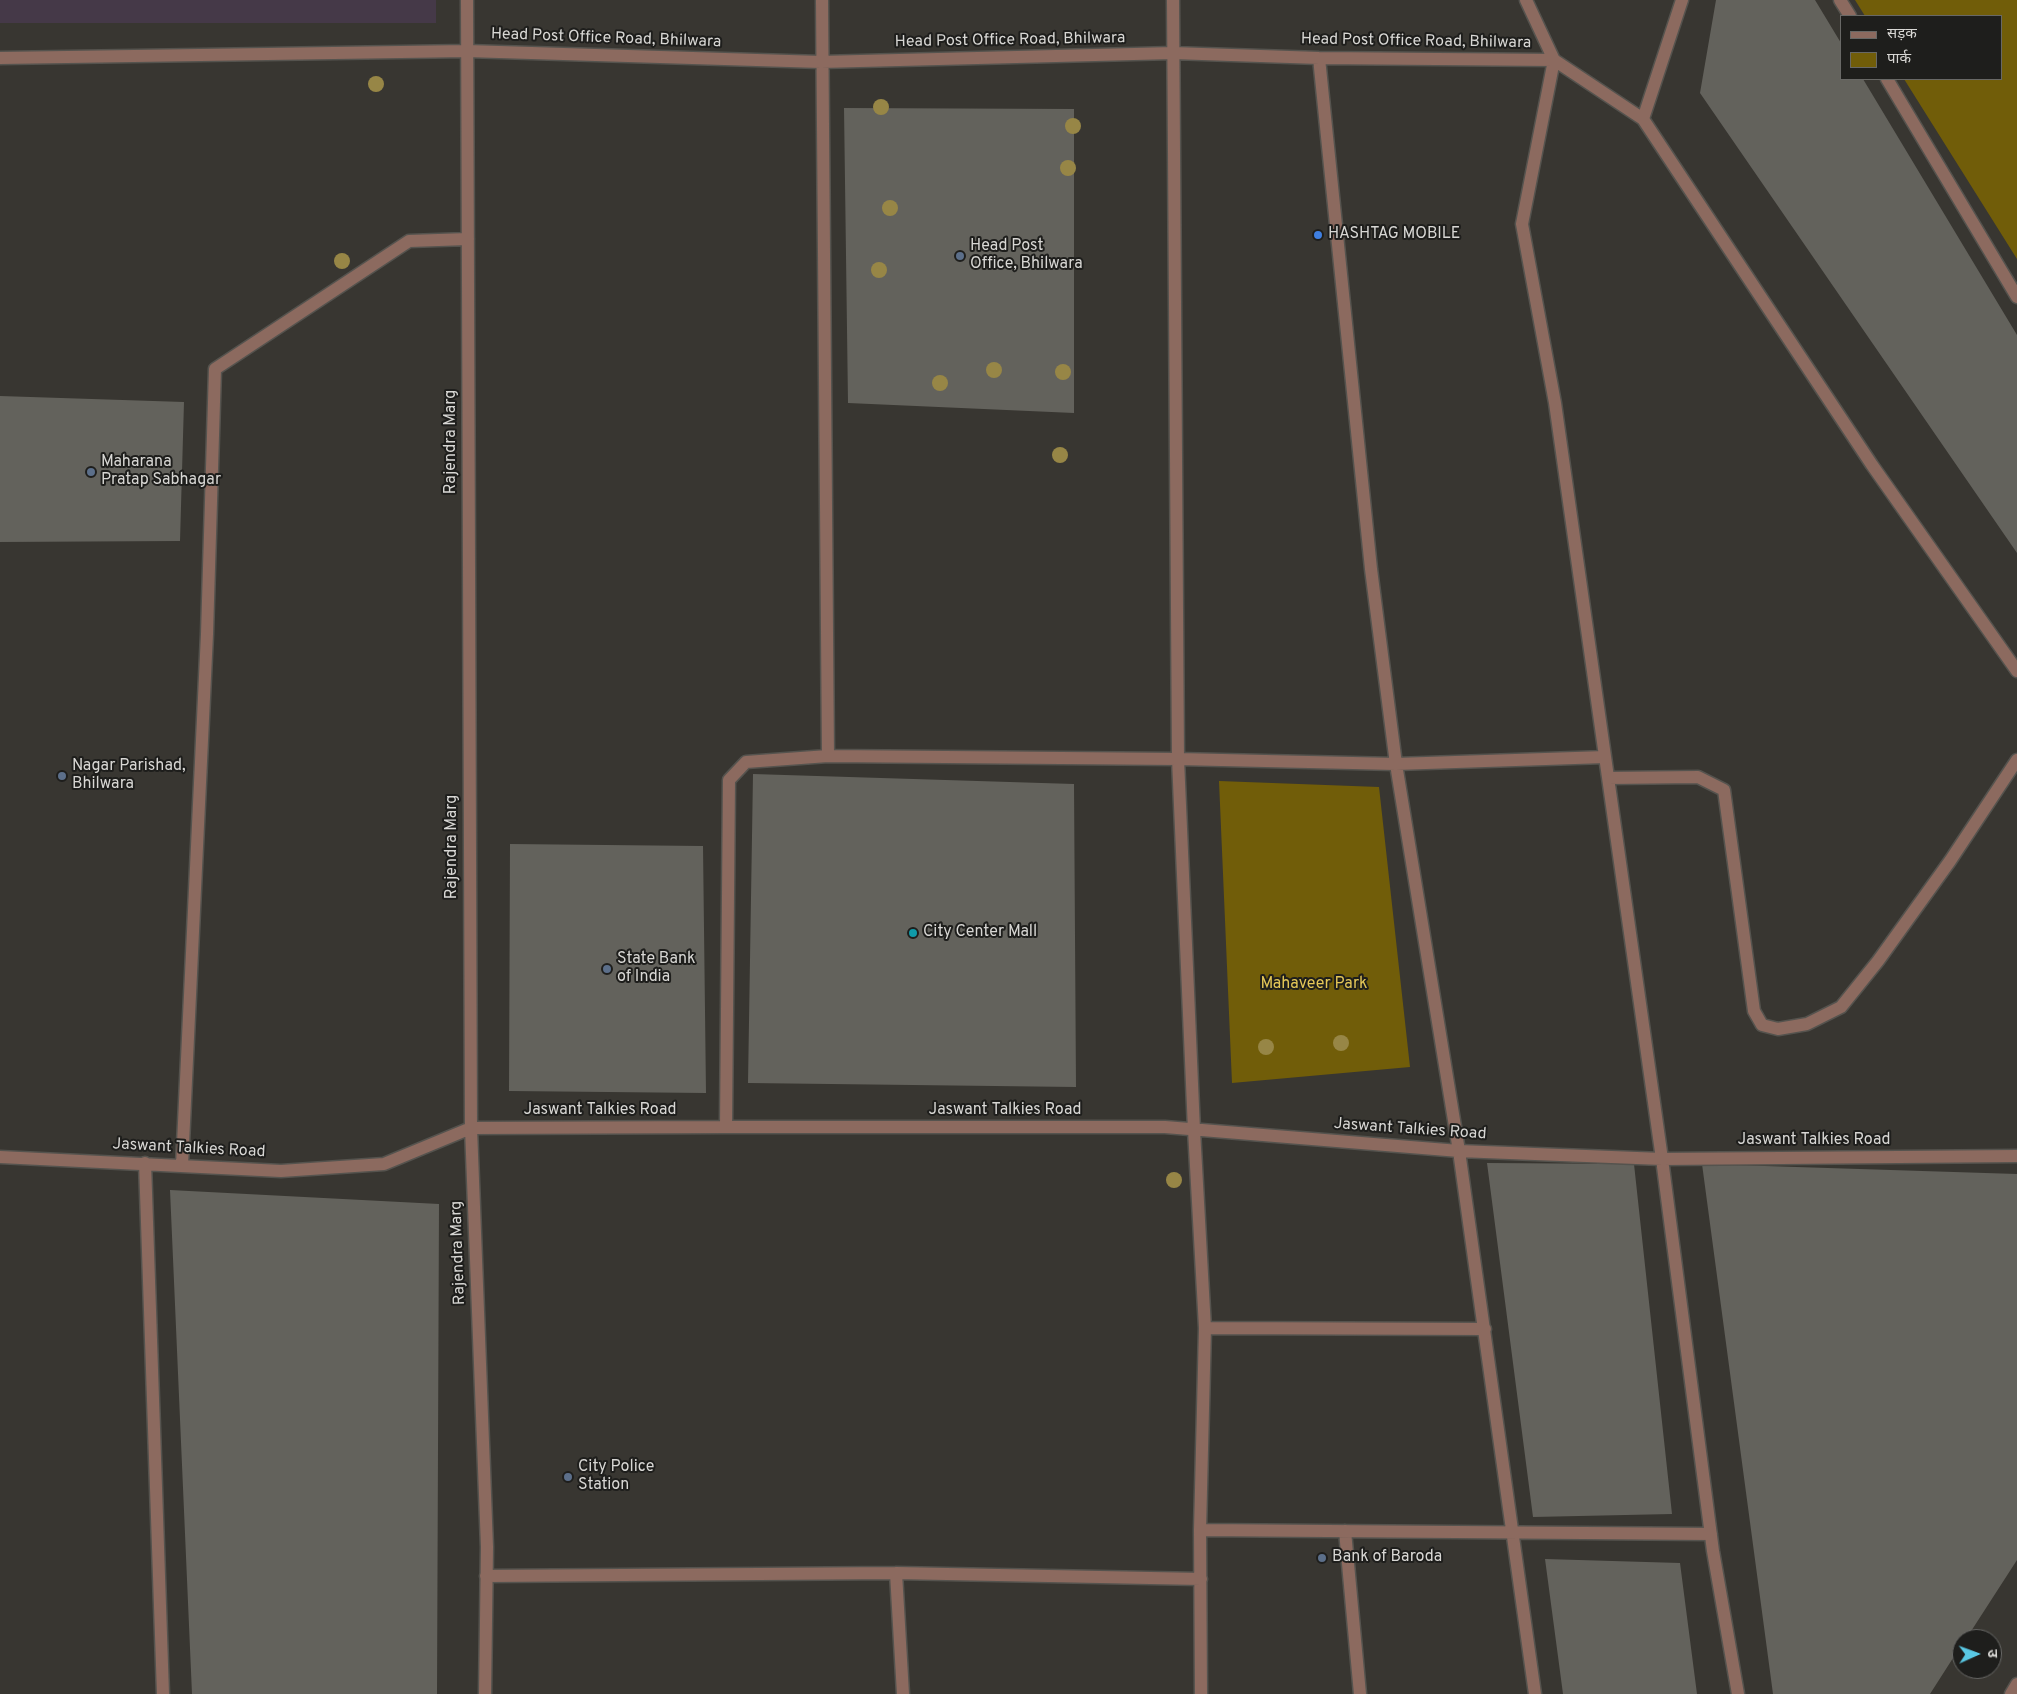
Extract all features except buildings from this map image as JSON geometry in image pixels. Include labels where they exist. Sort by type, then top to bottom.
[{"type":"street","name":"Rajendra Marg","points":[[467,0],[471,1128],[487,1547],[485,1694]]},
{"type":"street","points":[[822,0],[828,756]]},
{"type":"street","points":[[1173,0],[1178,759],[1194,1130],[1205,1328],[1200,1530],[1201,1694]]},
{"type":"street","points":[[1526,0],[1554,60],[1643,119],[1872,465],[2017,671]]},
{"type":"street","points":[[1643,119],[1682,0]]},
{"type":"street","points":[[1840,0],[1849,15]]},
{"type":"street","name":"Head Post Office Road, Bhilwara","points":[[0,58],[467,52],[821,62],[1173,53],[1319,58],[1554,60]]},
{"type":"street","points":[[1319,58],[1371,569],[1396,764],[1459,1151],[1535,1694]]},
{"type":"street","points":[[1554,60],[1522,224],[1555,403],[1662,1159],[1710,1534],[1738,1694]]},
{"type":"street","points":[[1888,80],[2017,297]]},
{"type":"street","points":[[182,1165],[206,644],[215,369],[409,241],[468,239]]},
{"type":"street","points":[[726,1128],[729,780],[746,762],[828,756],[1178,759],[1396,764],[1605,757]]},
{"type":"street","points":[[1608,778],[1698,777],[1724,790],[1754,1011],[1762,1025],[1778,1029],[1807,1024],[1840,1007],[1878,961],[1950,861],[2017,760]]},
{"type":"street","name":"Jaswant Talkies Road","points":[[0,1157],[281,1171],[384,1164],[471,1128],[1166,1127],[1459,1151],[1662,1159],[2017,1156]]},
{"type":"street","points":[[145,1163],[163,1694]]},
{"type":"street","points":[[1205,1328],[1485,1329]]},
{"type":"street","points":[[1200,1530],[1710,1534]]},
{"type":"street","points":[[1345,1532],[1360,1694]]},
{"type":"street","points":[[896,1573],[904,1694]]},
{"type":"street","points":[[486,1576],[896,1573],[1201,1579]]},
{"type":"street","points":[[2010,1694],[2017,1684]]},
{"type":"shaded area","points":[[0,0],[436,0],[436,23],[0,23]]},
{"type":"green space","points":[[1855,0],[2017,0],[2017,259],[1905,80],[2002,80],[2002,15],[1864,15]]},
{"type":"green space","name":"Mahaveer Park","points":[[1219,781],[1379,787],[1410,1067],[1232,1083]]},
{"type":"place","name":"HASHTAG MOBILE","points":[[1318,235]]},
{"type":"place","name":"Head Post Office, Bhilwara","points":[[960,256]]},
{"type":"place","name":"Maharana Pratap Sabhagar","points":[[91,472]]},
{"type":"place","name":"Nagar Parishad, Bhilwara","points":[[62,776]]},
{"type":"place","name":"City Center Mall","points":[[913,933]]},
{"type":"place","name":"State Bank of India","points":[[607,969]]},
{"type":"place","name":"City Police Station","points":[[568,1477]]},
{"type":"place","name":"Bank of Baroda","points":[[1322,1558]]}]
